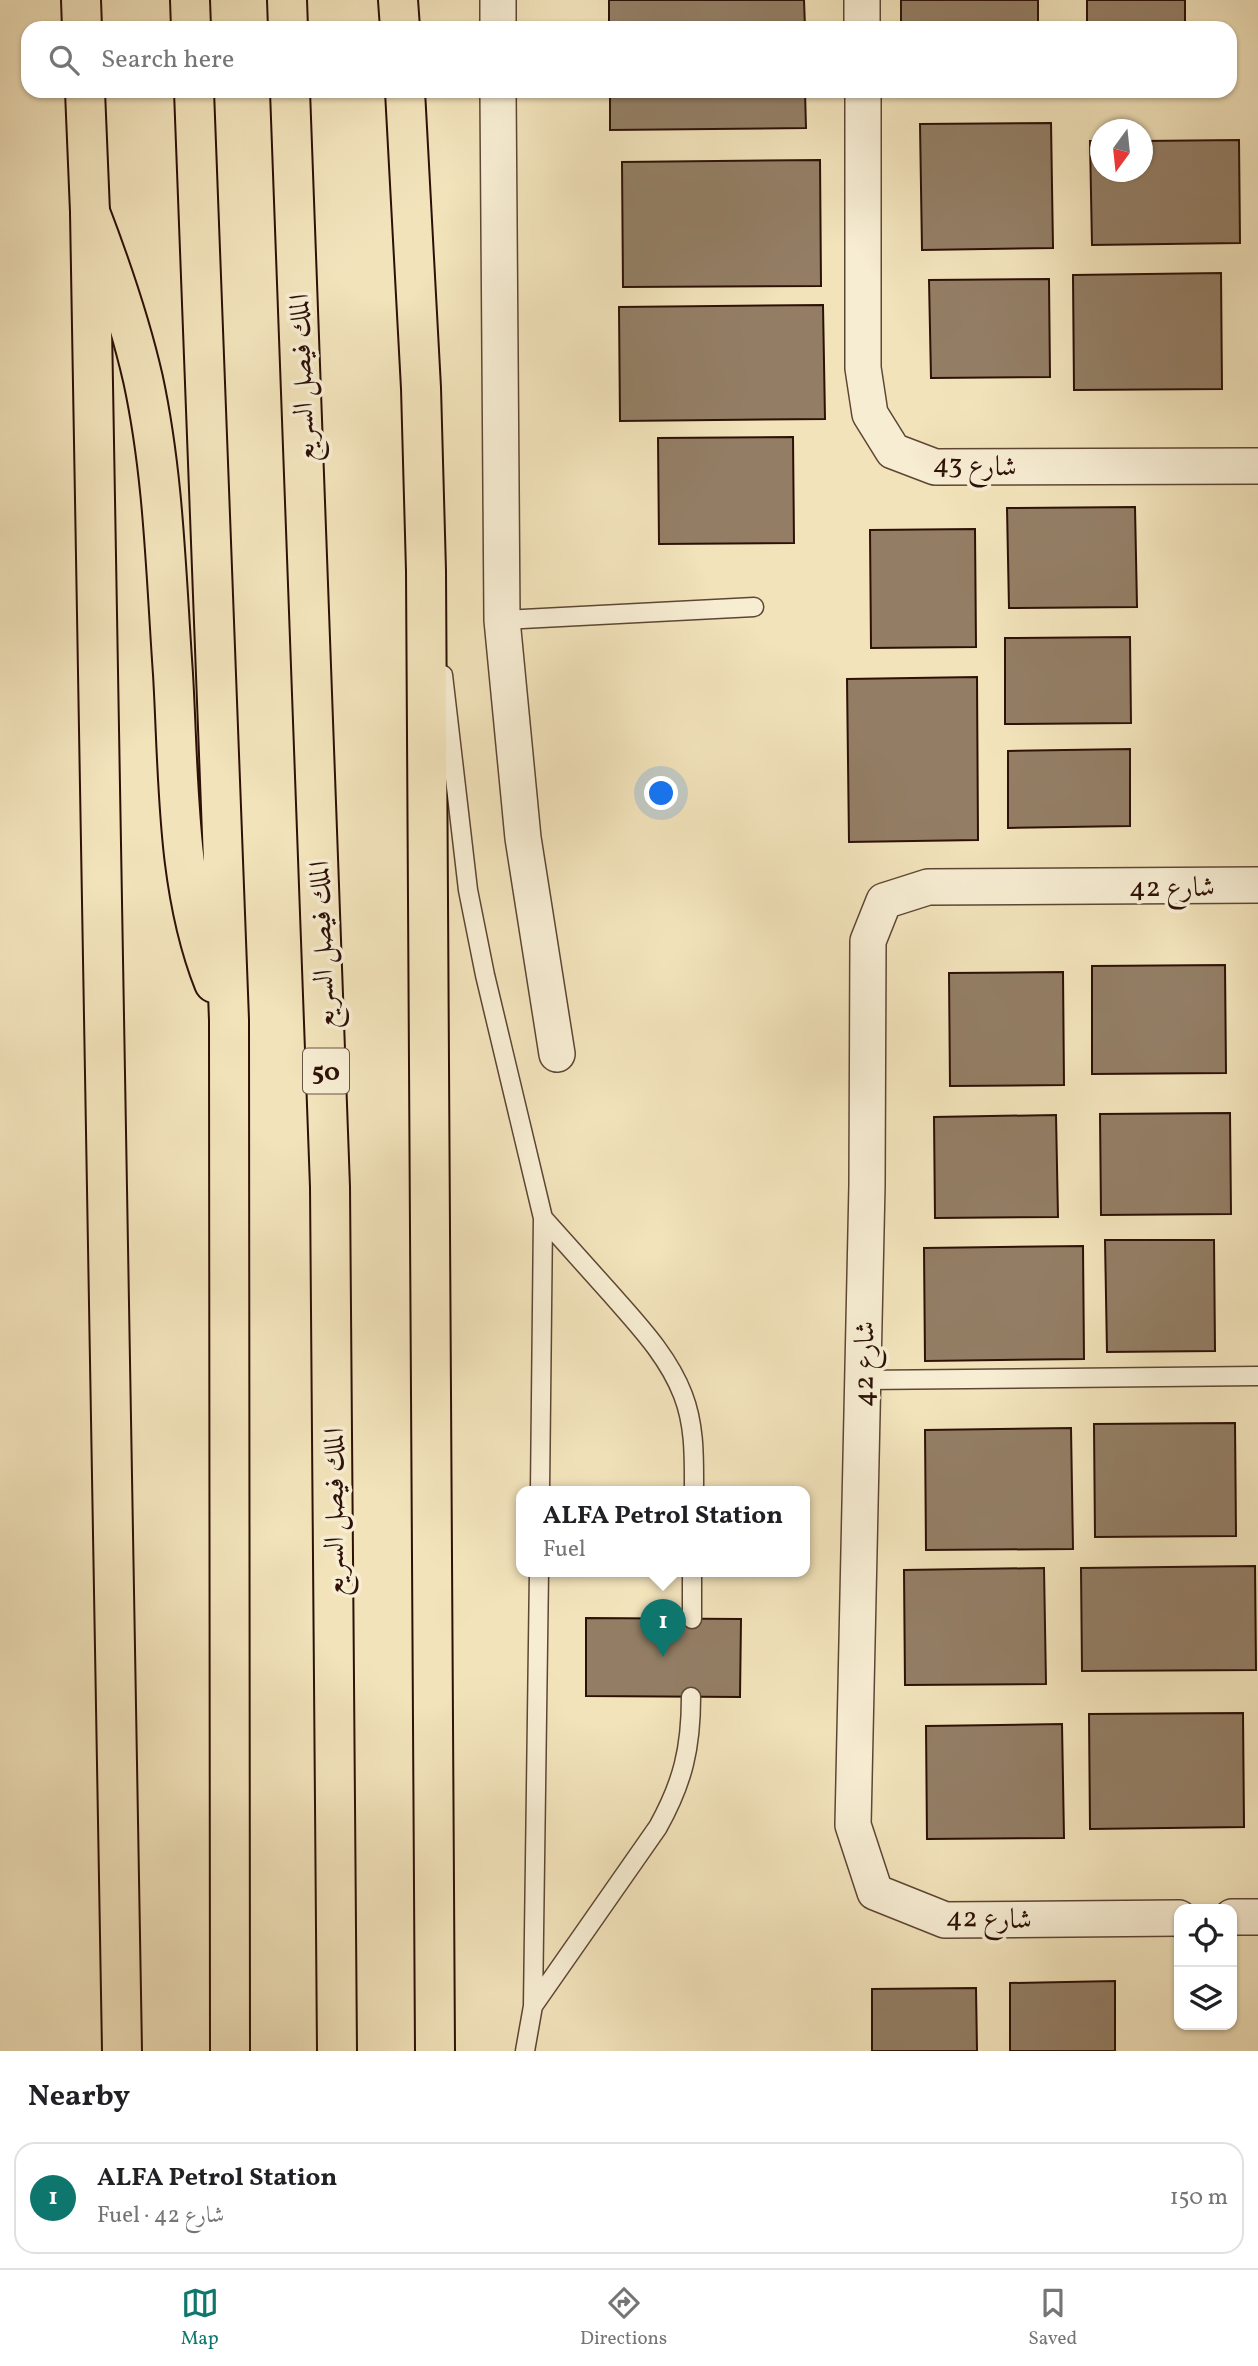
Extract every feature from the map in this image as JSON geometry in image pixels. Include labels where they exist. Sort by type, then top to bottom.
[{"type":"main road","points":[[81,0],[82,21]]},
{"type":"main road","points":[[190,0],[191,21]]},
{"type":"main road","points":[[287,0],[288,21]]},
{"type":"main road","points":[[398,0],[400,21]]},
{"type":"main road","points":[[85,98],[90,212],[122,2051]]},
{"type":"main road","points":[[194,98],[229,1020],[230,2051]]},
{"type":"main road","name":"الملك فيصل السريع","points":[[290,98],[330,1187],[337,2051]]},
{"type":"main road","points":[[405,98],[421,388],[426,572],[435,2051]]},
{"type":"main road","points":[[90,212],[128,323],[143,379],[153,437],[163,519],[183,838],[198,931],[211,976],[229,1020]]},
{"type":"street","points":[[498,0],[498,21]]},
{"type":"street","points":[[862,0],[862,21]]},
{"type":"street","points":[[498,98],[502,620],[523,838],[557,1054]]},
{"type":"street","name":"شارع 43","points":[[863,98],[863,368],[870,415],[893,451],[935,467],[1258,466]]},
{"type":"street","name":"شارع 42","points":[[1174,1918],[945,1920],[875,1892],[853,1825],[867,1172],[868,941],[884,901],[928,887],[1258,885]]},
{"type":"street","points":[[1237,1917],[1258,1917]]},
{"type":"lane","points":[[426,572],[445,691],[468,890],[485,975],[543,1218],[540,1486]]},
{"type":"lane","points":[[502,620],[754,607]]},
{"type":"lane","points":[[543,1218],[638,1325],[672,1371],[684,1396],[691,1423],[694,1486]]},
{"type":"lane","points":[[863,1380],[1258,1376]]},
{"type":"lane","points":[[525,2051],[533,2006],[539,1577]]},
{"type":"lane","points":[[692,1577],[692,1619]]},
{"type":"lane","points":[[533,2006],[658,1827],[671,1803],[682,1778],[688,1751],[691,1697]]},
{"type":"building","points":[[609,0],[804,0],[805,21],[609,21]]},
{"type":"building","points":[[901,0],[1038,0],[1038,21],[901,21]]},
{"type":"building","points":[[1087,0],[1185,0],[1185,21],[1087,21]]},
{"type":"building","points":[[610,98],[805,98],[806,128],[610,130]]},
{"type":"building","points":[[1051,123],[1053,248],[922,250],[920,124]]},
{"type":"building","points":[[1239,140],[1240,243],[1092,245],[1091,182],[1153,182],[1153,141]]},
{"type":"building","points":[[820,160],[821,286],[623,287],[622,162]]},
{"type":"building","points":[[1221,273],[1222,389],[1074,390],[1073,275]]},
{"type":"building","points":[[1049,279],[1050,377],[931,378],[929,280]]},
{"type":"building","points":[[823,305],[825,419],[620,421],[619,307]]},
{"type":"building","points":[[793,437],[794,543],[659,544],[658,438]]},
{"type":"building","points":[[1135,507],[1137,607],[1009,608],[1007,508]]},
{"type":"building","points":[[975,529],[976,647],[871,648],[870,530]]},
{"type":"building","points":[[1130,637],[1131,723],[1005,724],[1005,638]]},
{"type":"building","points":[[977,677],[978,840],[849,842],[847,679]]},
{"type":"building","points":[[1130,749],[1130,826],[1008,828],[1008,751]]},
{"type":"building","points":[[1225,965],[1226,1073],[1092,1074],[1092,966]]},
{"type":"building","points":[[1063,972],[1064,1085],[950,1086],[949,973]]},
{"type":"building","points":[[1230,1113],[1231,1214],[1101,1215],[1100,1114]]},
{"type":"building","points":[[1056,1115],[1058,1217],[935,1218],[934,1117]]},
{"type":"building","points":[[1105,1240],[1214,1240],[1215,1351],[1107,1352]]},
{"type":"building","points":[[1083,1246],[1084,1359],[925,1361],[924,1248]]},
{"type":"building","points":[[1235,1423],[1236,1536],[1095,1537],[1094,1424]]},
{"type":"building","points":[[1071,1428],[1073,1549],[926,1550],[925,1430]]},
{"type":"building","points":[[1255,1566],[1256,1670],[1082,1671],[1081,1568]]},
{"type":"building","points":[[1044,1568],[1046,1684],[905,1685],[904,1570]]},
{"type":"building","points":[[586,1618],[741,1619],[740,1697],[586,1696]]},
{"type":"building","points":[[1243,1713],[1244,1827],[1090,1829],[1089,1714]]},
{"type":"building","points":[[1062,1724],[1064,1838],[927,1839],[926,1726]]},
{"type":"building","points":[[1115,1981],[1115,2051],[1010,2051],[1010,1983]]},
{"type":"building","points":[[976,1988],[977,2051],[872,2051],[872,1989]]},
{"type":"place","name":"ALFA Petrol Station","points":[[663,1657]]}]
